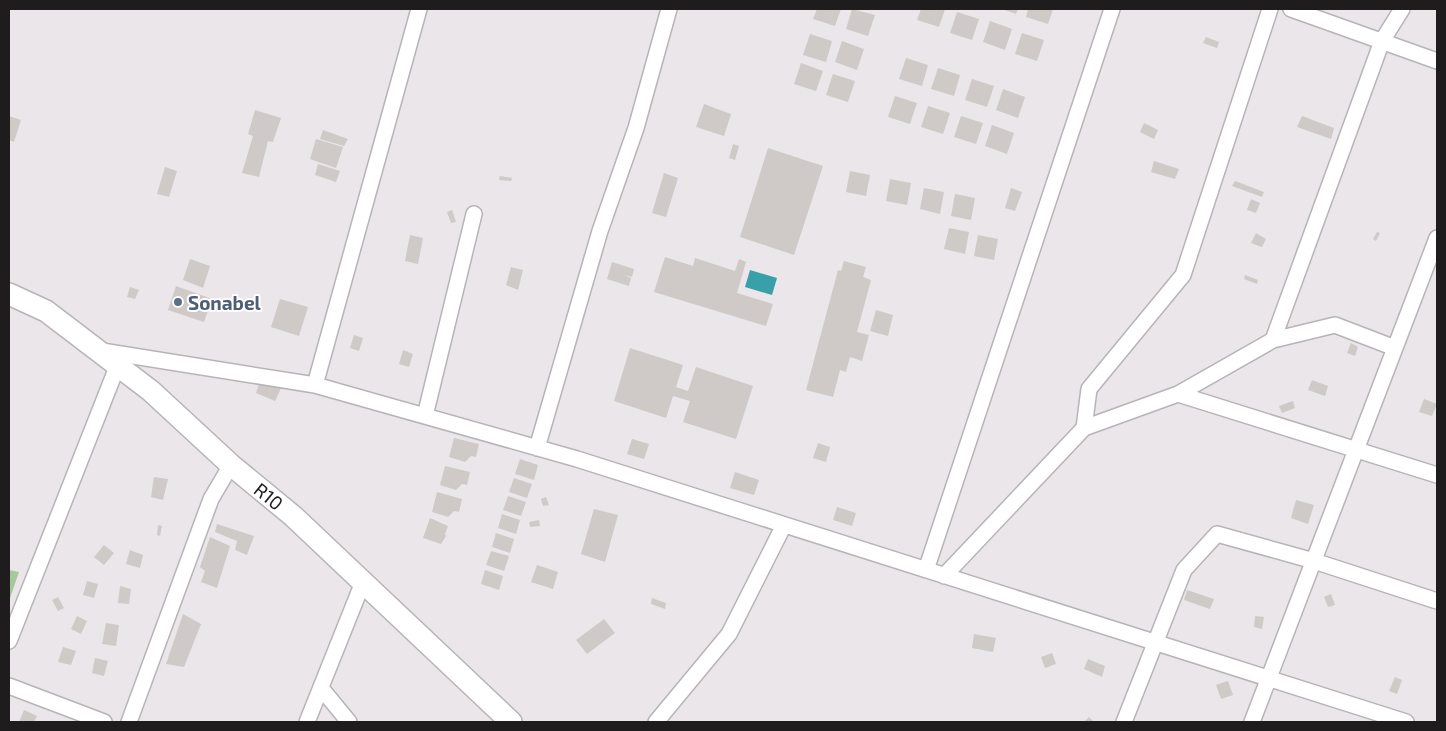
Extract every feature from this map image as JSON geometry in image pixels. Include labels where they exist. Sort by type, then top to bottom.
[{"type":"main road","name":"R10","points":[[9,294],[46,312],[151,391],[231,465],[293,516],[511,722]]},
{"type":"street","points":[[315,386],[419,9]]},
{"type":"street","points":[[537,448],[600,231],[636,128],[669,9]]},
{"type":"street","points":[[926,570],[1112,9]]},
{"type":"street","points":[[1084,428],[1089,389],[1183,275],[1270,9]]},
{"type":"street","points":[[1291,9],[1437,61]]},
{"type":"street","points":[[1273,340],[1382,41],[1402,9]]},
{"type":"street","points":[[424,416],[474,214]]},
{"type":"street","points":[[1252,722],[1395,348],[1433,260],[1437,238]]},
{"type":"street","points":[[944,576],[1084,428],[1178,394],[1273,340],[1335,325],[1395,348]]},
{"type":"street","points":[[98,350],[315,386],[537,448],[1406,722]]},
{"type":"street","points":[[9,642],[117,367]]},
{"type":"street","points":[[1178,394],[1437,475]]},
{"type":"street","points":[[129,722],[211,499],[231,465]]},
{"type":"street","points":[[656,722],[729,634],[784,525]]},
{"type":"street","points":[[1124,722],[1184,570],[1217,534],[1314,561],[1437,601]]},
{"type":"street","points":[[308,722],[363,582]]},
{"type":"street","points":[[9,686],[104,722]]},
{"type":"street","points":[[320,688],[349,722]]},
{"type":"green space","points":[[9,570],[19,572],[9,601]]},
{"type":"water","points":[[750,270],[777,278],[772,295],[745,287]]},
{"type":"building","points":[[817,9],[841,9],[835,26],[813,19]]},
{"type":"building","points":[[852,9],[875,15],[868,36],[846,29]]},
{"type":"building","points":[[921,9],[945,9],[939,27],[917,20]]},
{"type":"building","points":[[1002,9],[1018,9],[1016,14]]},
{"type":"building","points":[[1028,9],[1053,9],[1048,24],[1026,17]]},
{"type":"building","points":[[957,12],[979,19],[972,40],[950,33]]},
{"type":"building","points":[[990,21],[1012,29],[1005,50],[983,42]]},
{"type":"building","points":[[1022,33],[1044,40],[1037,61],[1015,54]]},
{"type":"building","points":[[810,34],[832,41],[826,62],[803,55]]},
{"type":"building","points":[[1206,37],[1219,42],[1217,48],[1203,43]]},
{"type":"building","points":[[842,41],[864,49],[857,70],[835,62]]},
{"type":"building","points":[[906,58],[928,65],[922,86],[899,79]]},
{"type":"building","points":[[801,63],[823,71],[816,91],[794,84]]},
{"type":"building","points":[[938,68],[960,75],[954,96],[931,89]]},
{"type":"building","points":[[833,74],[855,81],[848,102],[826,95]]},
{"type":"building","points":[[972,79],[994,86],[987,107],[965,100]]},
{"type":"building","points":[[1003,89],[1025,97],[1018,118],[996,110]]},
{"type":"building","points":[[895,96],[917,103],[910,124],[888,117]]},
{"type":"building","points":[[704,104],[731,114],[724,136],[696,127]]},
{"type":"building","points":[[928,106],[950,113],[943,134],[921,127]]},
{"type":"building","points":[[255,110],[281,118],[273,142],[268,141],[259,177],[242,173],[253,136],[248,134]]},
{"type":"building","points":[[9,116],[21,120],[14,142],[9,140]]},
{"type":"building","points":[[961,116],[983,123],[976,144],[954,137]]},
{"type":"building","points":[[1302,116],[1334,128],[1331,139],[1297,127]]},
{"type":"building","points":[[1144,123],[1158,130],[1154,139],[1140,132]]},
{"type":"building","points":[[992,125],[1014,133],[1007,154],[985,146]]},
{"type":"building","points":[[323,130],[348,139],[344,146],[320,139]]},
{"type":"building","points":[[316,139],[343,147],[336,168],[310,159]]},
{"type":"building","points":[[733,144],[739,146],[735,160],[729,158]]},
{"type":"building","points":[[768,148],[823,166],[794,255],[740,237]]},
{"type":"building","points":[[1154,161],[1179,169],[1175,179],[1151,172]]},
{"type":"building","points":[[318,164],[340,171],[336,182],[315,175]]},
{"type":"building","points":[[165,167],[177,171],[169,197],[157,194]]},
{"type":"building","points":[[850,171],[870,175],[866,196],[846,192]]},
{"type":"building","points":[[664,173],[678,178],[666,217],[652,213]]},
{"type":"building","points":[[500,176],[512,178],[511,181],[499,180]]},
{"type":"building","points":[[890,179],[911,183],[907,205],[886,201]]},
{"type":"building","points":[[1235,181],[1264,192],[1262,197],[1232,186]]},
{"type":"building","points":[[924,188],[944,192],[940,214],[920,209]]},
{"type":"building","points":[[1011,188],[1022,192],[1015,211],[1005,208]]},
{"type":"building","points":[[955,194],[975,198],[971,220],[951,216]]},
{"type":"building","points":[[1251,199],[1260,203],[1256,213],[1247,210]]},
{"type":"building","points":[[452,210],[456,222],[451,223],[447,212]]},
{"type":"building","points":[[949,228],[969,232],[965,254],[944,249]]},
{"type":"building","points":[[1377,232],[1380,233],[1376,241],[1373,239]]},
{"type":"building","points":[[1256,233],[1266,239],[1262,247],[1251,243]]},
{"type":"building","points":[[410,235],[423,238],[418,264],[405,261]]},
{"type":"building","points":[[978,235],[998,239],[994,260],[974,256]]},
{"type":"building","points":[[665,257],[693,266],[695,258],[735,271],[739,259],[746,262],[737,293],[773,304],[766,326],[654,292]]},
{"type":"building","points":[[190,259],[210,266],[203,288],[183,280]]},
{"type":"building","points":[[844,261],[866,267],[863,277],[871,280],[857,332],[869,335],[862,361],[850,357],[846,372],[840,370],[833,397],[806,390],[838,270],[841,271]]},
{"type":"building","points":[[612,262],[634,269],[632,277],[624,275],[631,278],[629,286],[607,279]]},
{"type":"building","points":[[511,267],[523,270],[518,290],[506,285]]},
{"type":"building","points":[[1245,275],[1258,280],[1257,284],[1244,279]]},
{"type":"building","points":[[176,286],[212,299],[204,322],[168,310]]},
{"type":"building","points":[[130,287],[139,290],[135,299],[127,297]]},
{"type":"building","points":[[280,299],[308,307],[299,336],[271,327]]},
{"type":"building","points":[[876,310],[893,315],[888,336],[870,331]]},
{"type":"building","points":[[354,335],[363,338],[359,351],[350,348]]},
{"type":"building","points":[[1351,343],[1358,347],[1355,356],[1347,353]]},
{"type":"building","points":[[630,348],[683,365],[676,387],[688,391],[696,367],[753,386],[736,439],[683,422],[690,401],[673,396],[666,418],[614,401]]},
{"type":"building","points":[[403,350],[413,354],[409,367],[399,364]]},
{"type":"building","points":[[261,378],[282,386],[275,401],[256,393]]},
{"type":"building","points":[[1312,380],[1328,386],[1325,396],[1308,390]]},
{"type":"building","points":[[1424,399],[1437,404],[1432,416],[1419,412]]},
{"type":"building","points":[[1293,401],[1295,408],[1282,413],[1279,406]]},
{"type":"building","points":[[454,438],[479,444],[476,457],[471,456],[465,462],[449,457]]},
{"type":"building","points":[[632,439],[649,444],[644,459],[627,454]]},
{"type":"building","points":[[818,443],[830,447],[826,462],[813,458]]},
{"type":"building","points":[[520,459],[538,465],[534,480],[515,474]]},
{"type":"building","points":[[445,466],[470,472],[467,485],[462,484],[456,490],[440,485]]},
{"type":"building","points":[[735,472],[759,480],[754,495],[730,488]]},
{"type":"building","points":[[154,477],[168,479],[163,500],[151,497]]},
{"type":"building","points":[[514,478],[532,484],[527,498],[509,492]]},
{"type":"building","points":[[437,492],[462,499],[459,512],[454,511],[448,517],[432,512]]},
{"type":"building","points":[[508,496],[526,502],[521,516],[503,510]]},
{"type":"building","points":[[546,497],[549,505],[543,506],[541,499]]},
{"type":"building","points":[[1296,500],[1314,505],[1308,524],[1291,518]]},
{"type":"building","points":[[837,507],[856,513],[852,526],[833,520]]},
{"type":"building","points":[[594,509],[618,515],[605,562],[581,554]]},
{"type":"building","points":[[502,514],[520,520],[516,534],[498,528]]},
{"type":"building","points":[[430,518],[448,526],[446,536],[441,544],[423,538]]},
{"type":"building","points":[[539,520],[540,526],[530,527],[529,522]]},
{"type":"building","points":[[217,524],[254,536],[247,555],[235,550],[237,541],[215,532]]},
{"type":"building","points":[[158,525],[162,526],[160,536],[157,535]]},
{"type":"building","points":[[496,533],[514,539],[510,553],[492,547]]},
{"type":"building","points":[[210,537],[230,546],[217,588],[201,582],[205,571],[200,567]]},
{"type":"building","points":[[104,545],[114,553],[104,565],[94,557]]},
{"type":"building","points":[[130,550],[143,555],[140,568],[126,564]]},
{"type":"building","points":[[491,551],[509,556],[504,571],[486,565]]},
{"type":"building","points":[[537,565],[558,572],[553,589],[531,582]]},
{"type":"building","points":[[485,570],[503,576],[499,590],[481,584]]},
{"type":"building","points":[[87,581],[98,584],[94,598],[83,595]]},
{"type":"building","points":[[120,586],[131,589],[129,604],[118,603]]},
{"type":"building","points":[[1187,590],[1214,599],[1210,609],[1184,600]]},
{"type":"building","points":[[1331,594],[1335,605],[1328,607],[1324,597]]},
{"type":"building","points":[[58,597],[64,608],[58,611],[52,600]]},
{"type":"building","points":[[652,598],[666,603],[665,609],[651,604]]},
{"type":"building","points":[[183,614],[201,624],[184,667],[166,664]]},
{"type":"building","points":[[77,616],[87,621],[81,634],[71,629]]},
{"type":"building","points":[[1255,616],[1264,617],[1262,629],[1254,627]]},
{"type":"building","points":[[604,619],[615,633],[587,654],[576,640]]},
{"type":"building","points":[[106,623],[119,625],[116,646],[102,644]]},
{"type":"building","points":[[974,634],[996,638],[993,652],[972,648]]},
{"type":"building","points":[[63,647],[76,651],[71,665],[58,662]]},
{"type":"building","points":[[1052,653],[1056,664],[1045,668],[1041,657]]},
{"type":"building","points":[[95,658],[108,661],[104,676],[92,673]]},
{"type":"building","points":[[1088,659],[1105,666],[1102,677],[1084,669]]},
{"type":"building","points":[[1395,677],[1402,680],[1397,694],[1389,691]]},
{"type":"building","points":[[1228,681],[1233,695],[1221,699],[1216,685]]},
{"type":"building","points":[[24,710],[37,716],[34,722],[19,722]]},
{"type":"building","points":[[1089,717],[1094,722],[1084,722]]},
{"type":"place","name":"Sonabel","points":[[178,302]]}]
